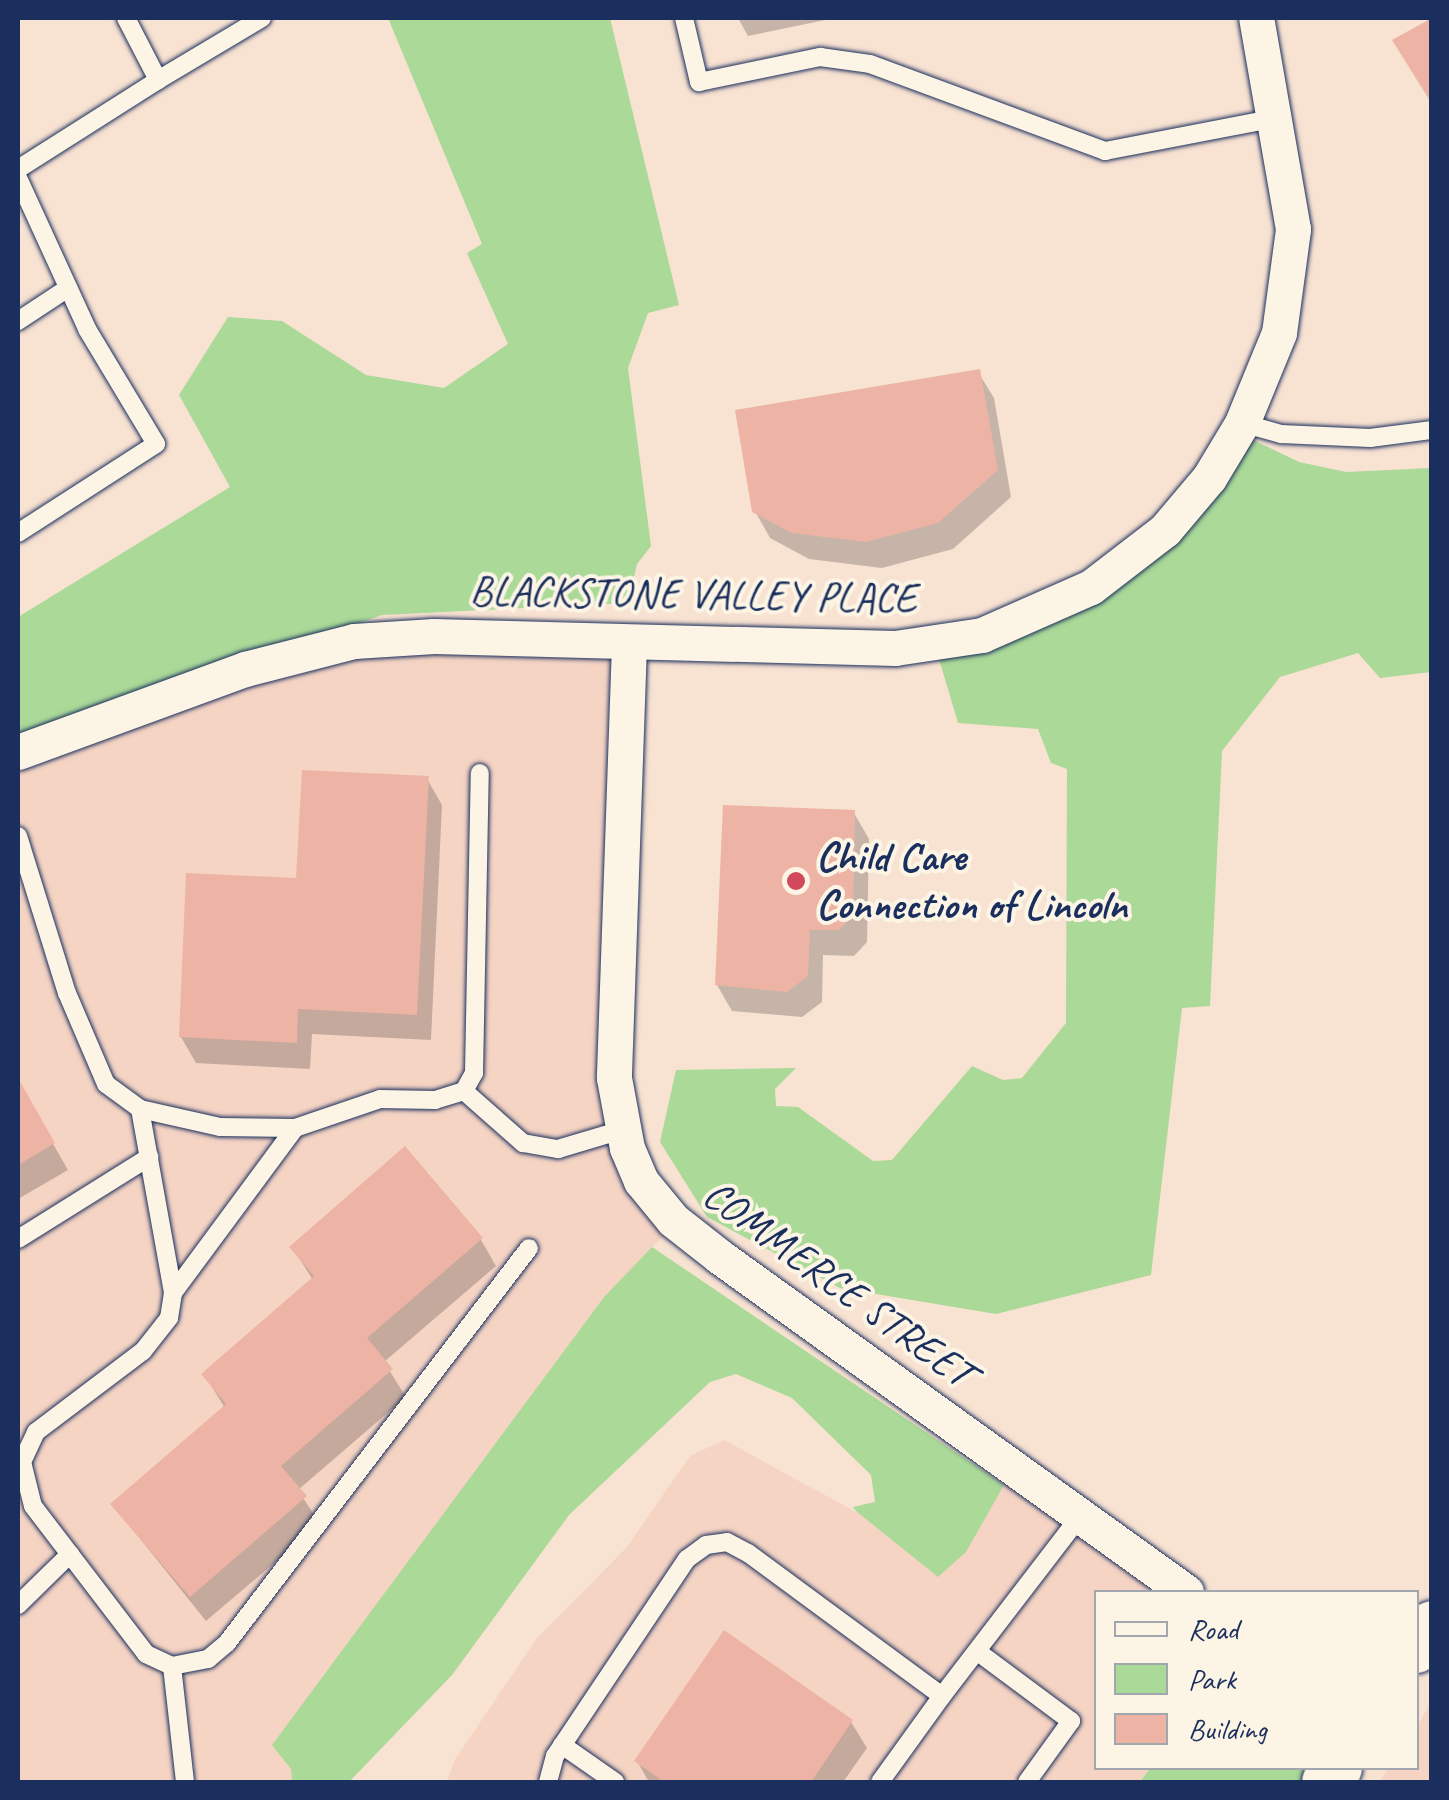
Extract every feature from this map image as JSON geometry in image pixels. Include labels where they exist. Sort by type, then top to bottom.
[{"type":"street","name":"BLACKSTONE VALLEY PLACE","points":[[18,752],[245,669],[354,640],[434,636],[894,648],[1010,626],[1065,602],[1141,551],[1189,504],[1242,422],[1268,365],[1290,277],[1290,200],[1256,18]]},
{"type":"street","name":"COMMERCE STREET","points":[[629,644],[614,1045],[622,1130],[642,1181],[686,1231],[1183,1590]]},
{"type":"lane","points":[[126,18],[158,80]]},
{"type":"lane","points":[[18,168],[262,18]]},
{"type":"lane","points":[[684,18],[698,82],[820,57],[870,64],[1105,150],[1276,118]]},
{"type":"lane","points":[[18,178],[68,288],[156,444],[18,533]]},
{"type":"lane","points":[[18,321],[68,288]]},
{"type":"lane","points":[[1242,422],[1280,434],[1370,438],[1432,430]]},
{"type":"lane","points":[[18,836],[67,992],[106,1084],[140,1110],[220,1127],[296,1128],[380,1099],[435,1100],[464,1090],[474,1073],[480,774]]},
{"type":"lane","points":[[464,1090],[524,1143],[558,1149],[622,1130]]},
{"type":"lane","points":[[140,1110],[174,1293],[169,1318],[142,1351],[36,1432],[20,1459],[33,1506],[146,1654],[172,1666],[208,1660],[227,1643],[529,1248]]},
{"type":"lane","points":[[174,1293],[296,1128]]},
{"type":"lane","points":[[18,1238],[149,1157]]},
{"type":"lane","points":[[880,1782],[1080,1516]]},
{"type":"lane","points":[[548,1782],[562,1745],[687,1558],[706,1545],[727,1542],[942,1696]]},
{"type":"lane","points":[[18,1605],[70,1554]]},
{"type":"lane","points":[[978,1652],[1071,1721],[1027,1782]]},
{"type":"lane","points":[[172,1666],[186,1782]]},
{"type":"lane","points":[[562,1745],[615,1782]]},
{"type":"shaded area","points":[[356,639],[620,642],[610,1130],[676,1223],[604,1297],[273,1745],[291,1769],[292,1782],[18,1782],[18,746]]},
{"type":"shaded area","points":[[724,1440],[856,1512],[988,1511],[1010,1475],[1179,1590],[1094,1590],[1094,1770],[1149,1770],[1140,1782],[447,1782],[454,1761],[537,1638],[627,1547],[690,1456]]},
{"type":"shaded area","points":[[1431,1703],[1431,1782],[1379,1782],[1388,1770],[1419,1770],[1419,1723]]},
{"type":"green space","points":[[388,18],[610,18],[679,305],[648,313],[628,368],[651,546],[637,564],[628,603],[382,615],[18,746],[18,617],[230,487],[179,395],[228,317],[282,321],[366,375],[444,388],[508,344],[467,253],[482,244]]},
{"type":"green space","points":[[1226,427],[1299,462],[1346,472],[1431,468],[1431,672],[1380,678],[1358,653],[1280,677],[1222,751],[1210,1006],[1182,1008],[1151,1275],[996,1314],[840,1288],[707,1217],[660,1142],[676,1070],[796,1068],[775,1089],[776,1106],[798,1107],[873,1161],[892,1160],[972,1066],[1003,1080],[1022,1078],[1066,1023],[1067,769],[1051,763],[1038,729],[958,723],[934,642],[1069,592],[1153,522]]},
{"type":"green space","points":[[652,1247],[1004,1485],[966,1552],[938,1577],[856,1511],[853,1507],[875,1502],[871,1475],[792,1398],[736,1374],[710,1382],[569,1515],[452,1675],[349,1782],[292,1782],[291,1769],[272,1745],[604,1297]]},
{"type":"green space","points":[[1149,1770],[1328,1770],[1319,1782],[1140,1782]]},
{"type":"building","points":[[1432,18],[1432,104],[1392,40]]},
{"type":"building","points":[[980,369],[998,470],[938,523],[866,542],[792,533],[752,512],[735,410]]},
{"type":"building","points":[[302,770],[429,776],[417,1015],[298,1009],[297,1043],[179,1037],[186,873],[296,878]]},
{"type":"building","points":[[723,805],[855,810],[853,915],[839,930],[810,930],[808,976],[787,992],[715,985]]},
{"type":"building","points":[[18,1078],[55,1143],[18,1165]]},
{"type":"building","points":[[405,1146],[483,1238],[367,1338],[393,1369],[281,1466],[307,1496],[190,1597],[110,1504],[226,1404],[201,1374],[314,1276],[289,1247]]},
{"type":"building","points":[[724,1630],[853,1720],[811,1782],[664,1782],[634,1761]]},
{"type":"place","name":"Child Care Connection of Lincoln","points":[[796,881]]}]
